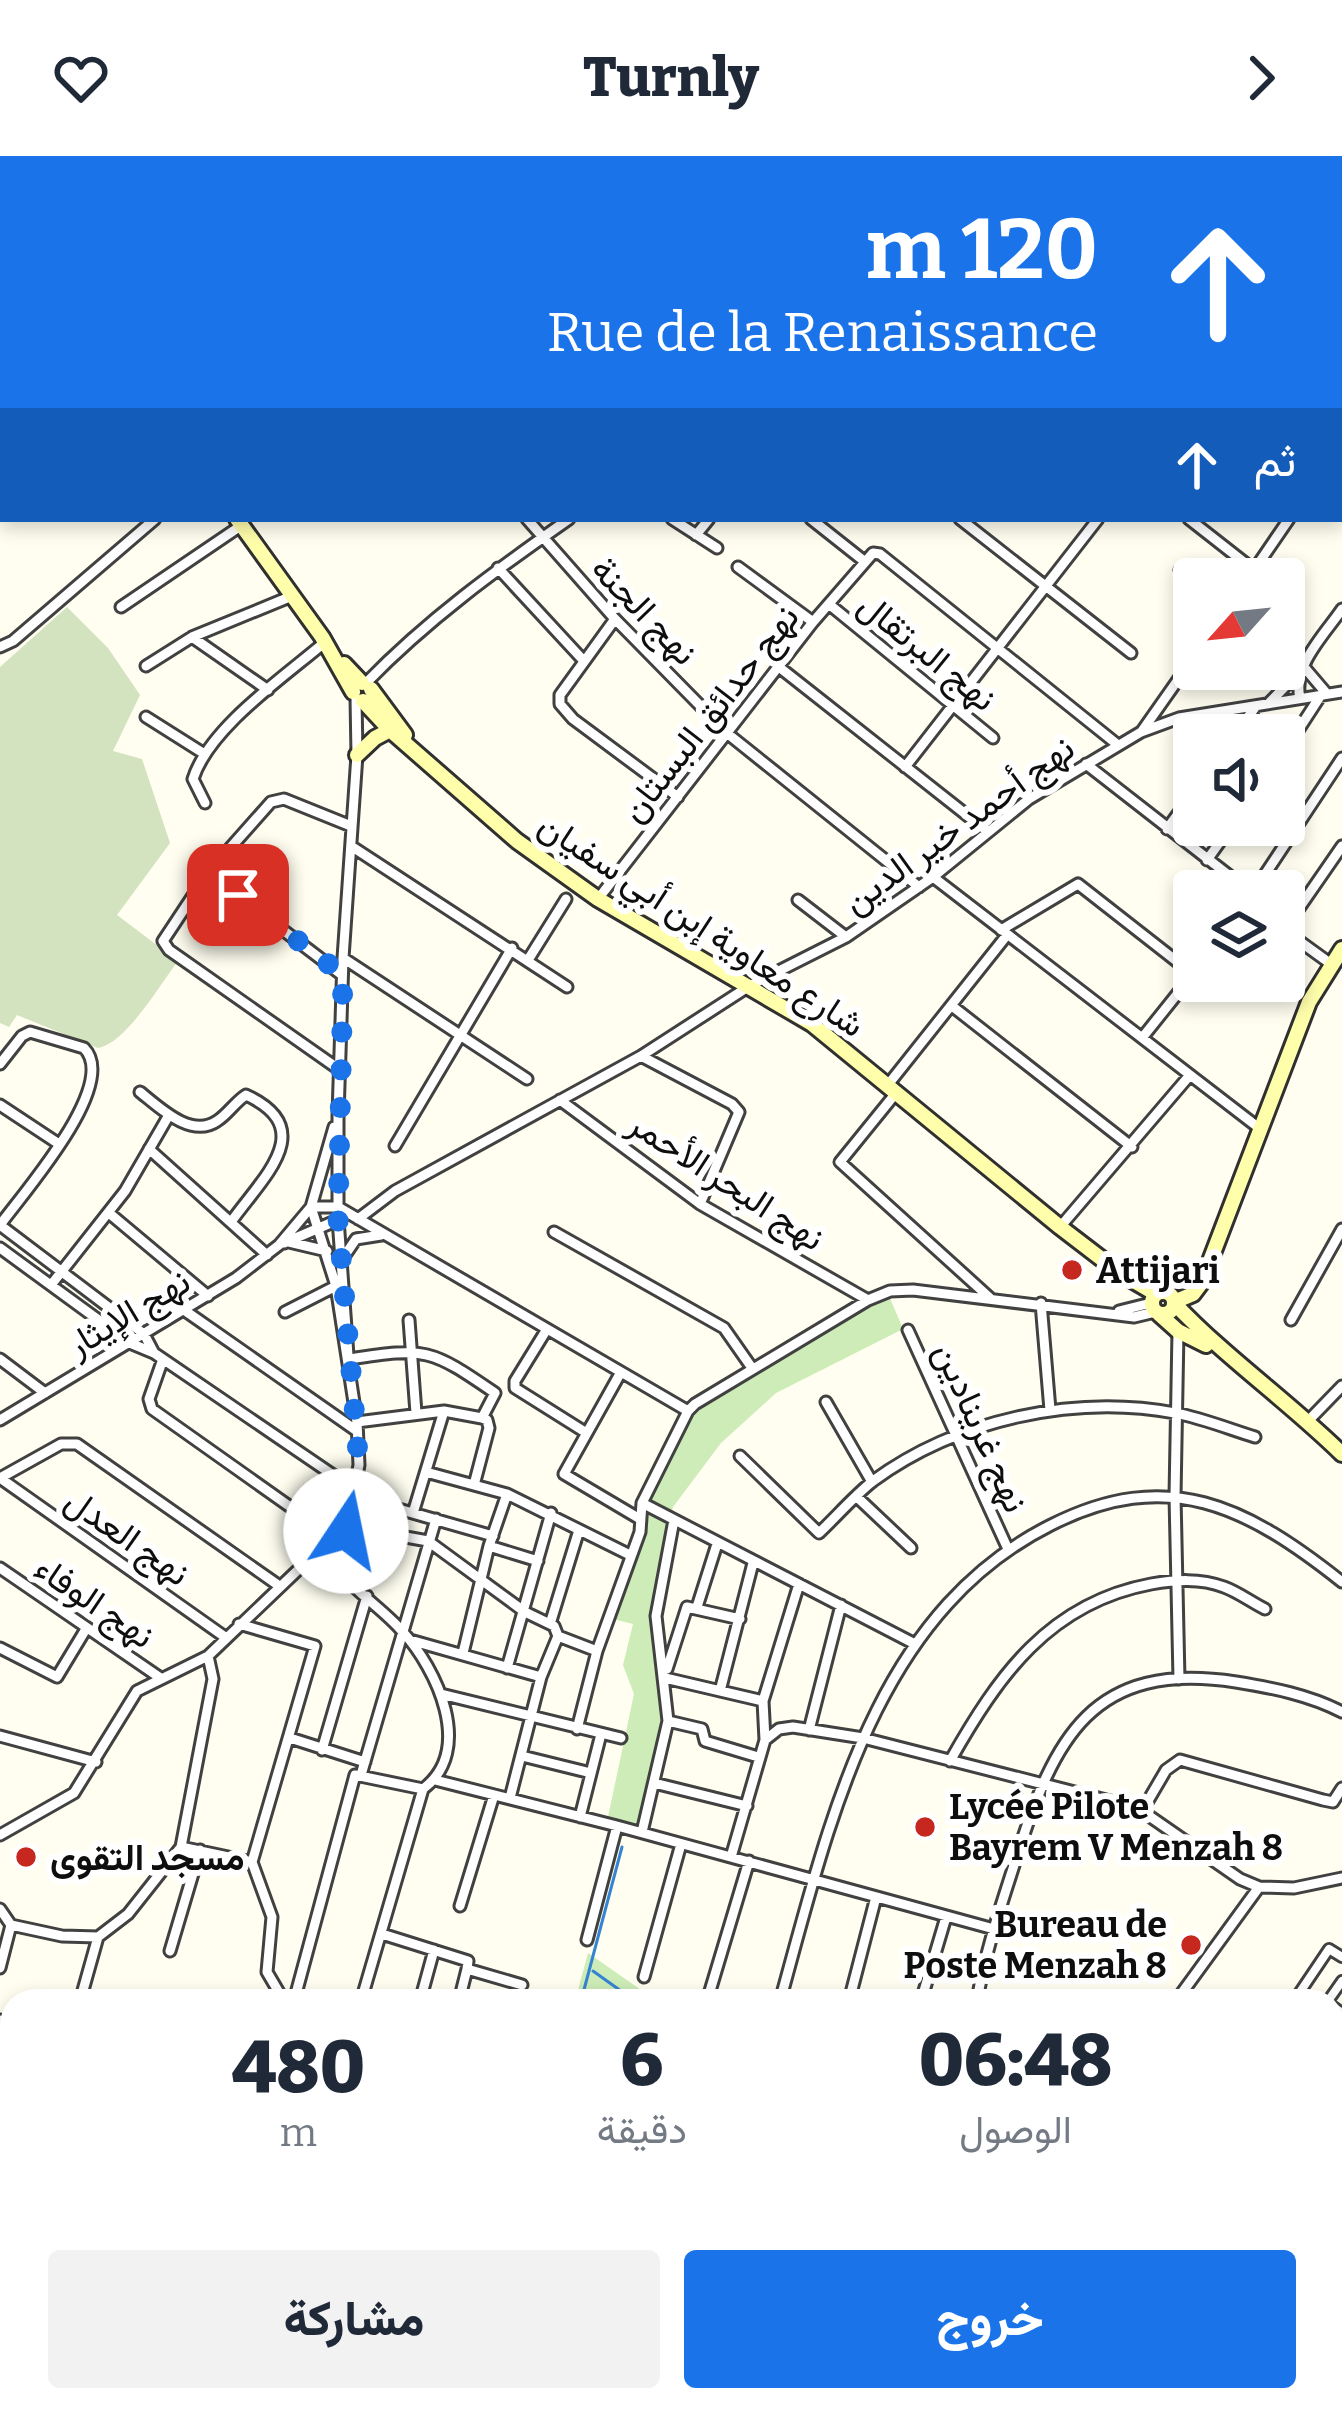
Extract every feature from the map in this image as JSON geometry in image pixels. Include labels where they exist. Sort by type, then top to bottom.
[{"type":"main road","name":"شارع معاوية إبن أبي سفيان","points":[[240,522],[390,730],[517,841],[598,899],[812,1024],[1060,1226],[1201,1333],[1308,1420],[1342,1454]]},
{"type":"main road","name":"شارع معاوية إبن أبي سفيان","points":[[362,691],[422,758]]},
{"type":"main road","points":[[357,755],[390,730]]},
{"type":"main road","points":[[1201,1333],[1193,1294],[1309,1002],[1342,949]]},
{"type":"main road","points":[[1161,1303],[1204,1274]]},
{"type":"main road","points":[[1161,1303],[1193,1294]]},
{"type":"main road","name":"شارع معاوية إبن أبي سفيان","points":[[1161,1303],[1178,1331],[1221,1352]]},
{"type":"street","points":[[0,647],[13,641],[151,522]]},
{"type":"street","points":[[121,607],[240,522]]},
{"type":"street","name":"نهج الجنة","points":[[529,522],[615,620],[728,734],[919,887]]},
{"type":"street","points":[[0,1835],[70,1797],[96,1762],[134,1694],[159,1677],[208,1656],[329,1538],[353,1496],[358,1475],[357,1427],[340,1263],[338,1117],[343,958],[362,691],[411,637],[564,522]]},
{"type":"street","points":[[676,522],[717,548]]},
{"type":"street","points":[[696,535],[707,522]]},
{"type":"street","points":[[816,522],[864,561],[873,553],[880,554],[1118,746]]},
{"type":"street","points":[[964,522],[1131,652]]},
{"type":"street","points":[[905,767],[1096,522]]},
{"type":"street","points":[[1192,522],[1233,558]]},
{"type":"street","points":[[1262,558],[1287,522]]},
{"type":"street","name":"نهج حدائق البستان","points":[[598,899],[864,561]]},
{"type":"street","points":[[738,567],[813,622]]},
{"type":"street","points":[[498,568],[583,660]]},
{"type":"street","points":[[146,666],[192,637],[293,596]]},
{"type":"street","name":"نهج البرتقال","points":[[830,604],[993,738]]},
{"type":"street","points":[[1305,666],[1342,609]]},
{"type":"street","points":[[615,620],[560,695],[564,711],[678,797]]},
{"type":"street","points":[[192,637],[268,690]]},
{"type":"street","points":[[205,803],[193,779],[203,753],[323,640]]},
{"type":"street","points":[[779,667],[987,832]]},
{"type":"street","points":[[1305,669],[1324,694],[1305,722]]},
{"type":"street","points":[[1141,732],[1173,686]]},
{"type":"street","points":[[1270,703],[1283,690]]},
{"type":"street","points":[[1304,690],[1304,697]]},
{"type":"street","name":"نهج أحمد خير الدين","points":[[355,1218],[395,1191],[640,1056],[751,985],[846,937],[933,877],[1029,799],[1141,732],[1180,718],[1342,692]]},
{"type":"street","points":[[1250,714],[1256,706]]},
{"type":"street","points":[[146,717],[203,753]]},
{"type":"street","points":[[1265,870],[1342,758]]},
{"type":"street","points":[[1085,764],[1221,870]]},
{"type":"street","points":[[340,1070],[169,950],[163,941],[208,873],[278,799],[351,826]]},
{"type":"street","points":[[1167,829],[1173,821]]},
{"type":"street","points":[[351,845],[567,987]]},
{"type":"street","points":[[1207,860],[1217,846]]},
{"type":"street","points":[[1305,900],[1342,846]]},
{"type":"street","points":[[208,873],[343,975]]},
{"type":"street","points":[[933,877],[1259,1128]]},
{"type":"street","points":[[990,1298],[840,1162],[1004,933],[1078,884],[1173,958]]},
{"type":"street","points":[[528,960],[566,899]]},
{"type":"street","points":[[798,900],[846,937]]},
{"type":"street","points":[[1305,947],[1342,980]]},
{"type":"street","points":[[395,1146],[512,948]]},
{"type":"street","points":[[343,958],[527,1079]]},
{"type":"street","points":[[1142,1038],[1173,1000]]},
{"type":"street","points":[[952,1006],[1132,1147]]},
{"type":"street","points":[[0,1064],[30,1032],[78,1045],[89,1052],[93,1064],[89,1095],[0,1225],[144,1334],[159,1356],[149,1400],[152,1409],[329,1538]]},
{"type":"street","points":[[640,1056],[739,1112],[700,1204]]},
{"type":"street","points":[[1060,1226],[1190,1075]]},
{"type":"street","points":[[140,1092],[169,1115],[195,1126],[207,1126],[246,1096],[283,1124],[277,1156],[231,1222]]},
{"type":"street","name":"نهج البحر الأحمر","points":[[560,1100],[700,1204],[868,1300]]},
{"type":"street","points":[[0,1105],[59,1144]]},
{"type":"street","points":[[51,1286],[109,1214],[169,1115]]},
{"type":"street","points":[[284,1243],[311,1207],[338,1117]]},
{"type":"street","points":[[149,1149],[267,1255]]},
{"type":"street","points":[[311,1207],[355,1218],[688,1411]]},
{"type":"street","points":[[311,1207],[327,1251],[349,1362]]},
{"type":"street","points":[[284,1243],[338,1213]]},
{"type":"street","points":[[109,1214],[208,1296]]},
{"type":"street","points":[[554,1232],[724,1328],[752,1368]]},
{"type":"street","points":[[340,1263],[356,1239],[387,1236]]},
{"type":"street","points":[[1291,1320],[1340,1237]]},
{"type":"street","points":[[284,1243],[327,1251]]},
{"type":"street","name":"نهج الإيثار","points":[[0,1420],[208,1296],[284,1243]]},
{"type":"street","points":[[0,1248],[130,1342],[159,1356],[336,1477]]},
{"type":"street","points":[[285,1312],[335,1286]]},
{"type":"street","points":[[578,1729],[597,1651],[640,1532],[642,1502],[688,1411],[868,1300],[901,1290],[1113,1312],[1161,1303]]},
{"type":"street","points":[[1041,1304],[1050,1411]]},
{"type":"street","points":[[184,1310],[357,1427],[443,1411],[489,1422],[474,1485]]},
{"type":"street","points":[[409,1320],[416,1413]]},
{"type":"street","points":[[547,1330],[515,1388],[585,1432]]},
{"type":"street","name":"نهج غرينادين","points":[[908,1330],[1007,1547]]},
{"type":"street","points":[[1178,1331],[1179,1679]]},
{"type":"street","points":[[349,1362],[413,1350],[438,1357],[494,1391],[482,1418]]},
{"type":"street","points":[[0,1359],[46,1393]]},
{"type":"street","points":[[620,1372],[564,1474],[640,1519]]},
{"type":"street","points":[[1308,1420],[1341,1388]]},
{"type":"street","points":[[826,1402],[872,1483]]},
{"type":"street","points":[[740,1456],[819,1533],[872,1483],[957,1436],[1050,1411],[1112,1408],[1178,1414],[1255,1437]]},
{"type":"street","points":[[413,1513],[443,1411]]},
{"type":"street","points":[[0,1478],[61,1444],[80,1445],[278,1586]]},
{"type":"street","points":[[426,1472],[507,1494],[630,1555]]},
{"type":"street","name":"نهج العدل","points":[[0,1478],[225,1637]]},
{"type":"street","points":[[463,1654],[507,1494]]},
{"type":"street","points":[[353,1496],[436,1519],[538,1561]]},
{"type":"street","points":[[322,1750],[362,1592],[360,1521],[353,1496]]},
{"type":"street","points":[[783,1989],[813,1880],[863,1738],[913,1643],[1007,1547],[1102,1502],[1175,1496],[1232,1510],[1266,1527],[1342,1582]]},
{"type":"street","points":[[857,1497],[911,1548]]},
{"type":"street","points":[[642,1502],[913,1643]]},
{"type":"street","points":[[507,1668],[550,1514]]},
{"type":"street","points":[[361,1775],[406,1635],[436,1519]]},
{"type":"street","points":[[642,1832],[668,1721],[656,1616],[674,1520]]},
{"type":"street","points":[[550,1624],[579,1530]]},
{"type":"street","points":[[329,1538],[346,1531],[357,1540]]},
{"type":"street","points":[[357,1540],[378,1532],[428,1541],[525,1612],[550,1624],[558,1636],[597,1651]]},
{"type":"street","points":[[329,1538],[326,1557],[406,1635],[441,1694],[448,1747],[435,1780],[423,1790],[365,1989]]},
{"type":"street","points":[[697,1607],[717,1544]]},
{"type":"street","points":[[335,1565],[349,1565],[358,1555]]},
{"type":"street","points":[[720,1690],[753,1563]]},
{"type":"street","name":"نهج الوفاء","points":[[0,1568],[159,1677]]},
{"type":"street","points":[[950,1761],[989,1694],[1040,1635],[1100,1599],[1178,1579],[1219,1585],[1264,1610]]},
{"type":"street","points":[[731,1857],[765,1740],[763,1701],[799,1584]]},
{"type":"street","points":[[808,1730],[841,1605]]},
{"type":"street","points":[[665,1676],[686,1608],[740,1618]]},
{"type":"street","points":[[238,1624],[315,1645],[252,1862],[272,1917],[267,1972],[277,1989]]},
{"type":"street","points":[[0,1648],[56,1677],[86,1629]]},
{"type":"street","points":[[406,1635],[541,1677]]},
{"type":"street","points":[[510,1798],[541,1677],[558,1636]]},
{"type":"street","points":[[83,1989],[98,1937],[128,1914],[181,1847],[213,1678],[208,1656]]},
{"type":"street","points":[[665,1676],[763,1701]]},
{"type":"street","points":[[980,1989],[1040,1784],[1072,1732],[1096,1707],[1144,1682],[1179,1679],[1255,1685],[1340,1708]]},
{"type":"street","points":[[441,1694],[621,1738]]},
{"type":"street","points":[[668,1721],[702,1729],[705,1741],[758,1757]]},
{"type":"street","points":[[765,1740],[779,1729],[863,1738],[1142,1811],[1240,1880],[1259,1888],[1294,1888],[1342,1878]]},
{"type":"street","points":[[580,1817],[601,1734]]},
{"type":"street","points":[[0,1736],[96,1762]]},
{"type":"street","points":[[290,1738],[365,1762]]},
{"type":"street","points":[[522,1756],[591,1773]]},
{"type":"street","points":[[1142,1811],[1166,1770],[1180,1760],[1333,1802],[1342,1788]]},
{"type":"street","points":[[297,1989],[354,1776],[423,1790]]},
{"type":"street","points":[[435,1780],[994,1929]]},
{"type":"street","points":[[655,1783],[747,1806]]},
{"type":"street","points":[[460,1906],[494,1795]]},
{"type":"street","points":[[587,1940],[617,1826]]},
{"type":"street","points":[[644,1977],[681,1844]]},
{"type":"street","points":[[181,1847],[252,1862]]},
{"type":"street","points":[[170,1951],[200,1850]]},
{"type":"street","points":[[710,1989],[749,1861]]},
{"type":"street","points":[[1184,1989],[1259,1888]]},
{"type":"street","points":[[852,1989],[876,1897]]},
{"type":"street","points":[[0,1909],[10,1925],[0,1968]]},
{"type":"street","points":[[925,1989],[946,1917]]},
{"type":"street","points":[[10,1925],[62,1936],[98,1937]]},
{"type":"street","points":[[382,1934],[467,1960],[461,1989]]},
{"type":"street","points":[[1302,1989],[1329,1949],[1342,1957]]},
{"type":"street","points":[[423,1989],[434,1950]]},
{"type":"street","points":[[467,1969],[522,1985]]},
{"type":"green space","points":[[67,607],[108,648],[140,695],[113,751],[142,759],[170,843],[117,915],[178,961],[131,1025],[98,1048],[17,1015],[9,1027],[0,1023],[0,667]]},
{"type":"green space","points":[[889,1296],[903,1329],[776,1393],[721,1443],[673,1507],[651,1615],[662,1729],[639,1826],[608,1817],[634,1694],[623,1665],[633,1624],[613,1619],[632,1556],[648,1526],[647,1505],[687,1420]]},
{"type":"green space","points":[[588,1953],[640,1989],[578,1989]]},
{"type":"waterway","points":[[584,1989],[622,1847]]},
{"type":"waterway","points":[[593,1971],[618,1989]]},
{"type":"place","name":"Attijari","points":[[1072,1270]]},
{"type":"place","name":"Lycée Pilote Bayrem V Menzah 8","points":[[925,1827]]},
{"type":"place","name":"مسجد التقوى","points":[[26,1857]]},
{"type":"place","name":"Bureau de Poste Menzah 8","points":[[1191,1945]]},
{"type":"route","points":[[238,895],[343,975],[338,1219],[359,1465],[353,1496],[334,1532],[346,1531]]}]
